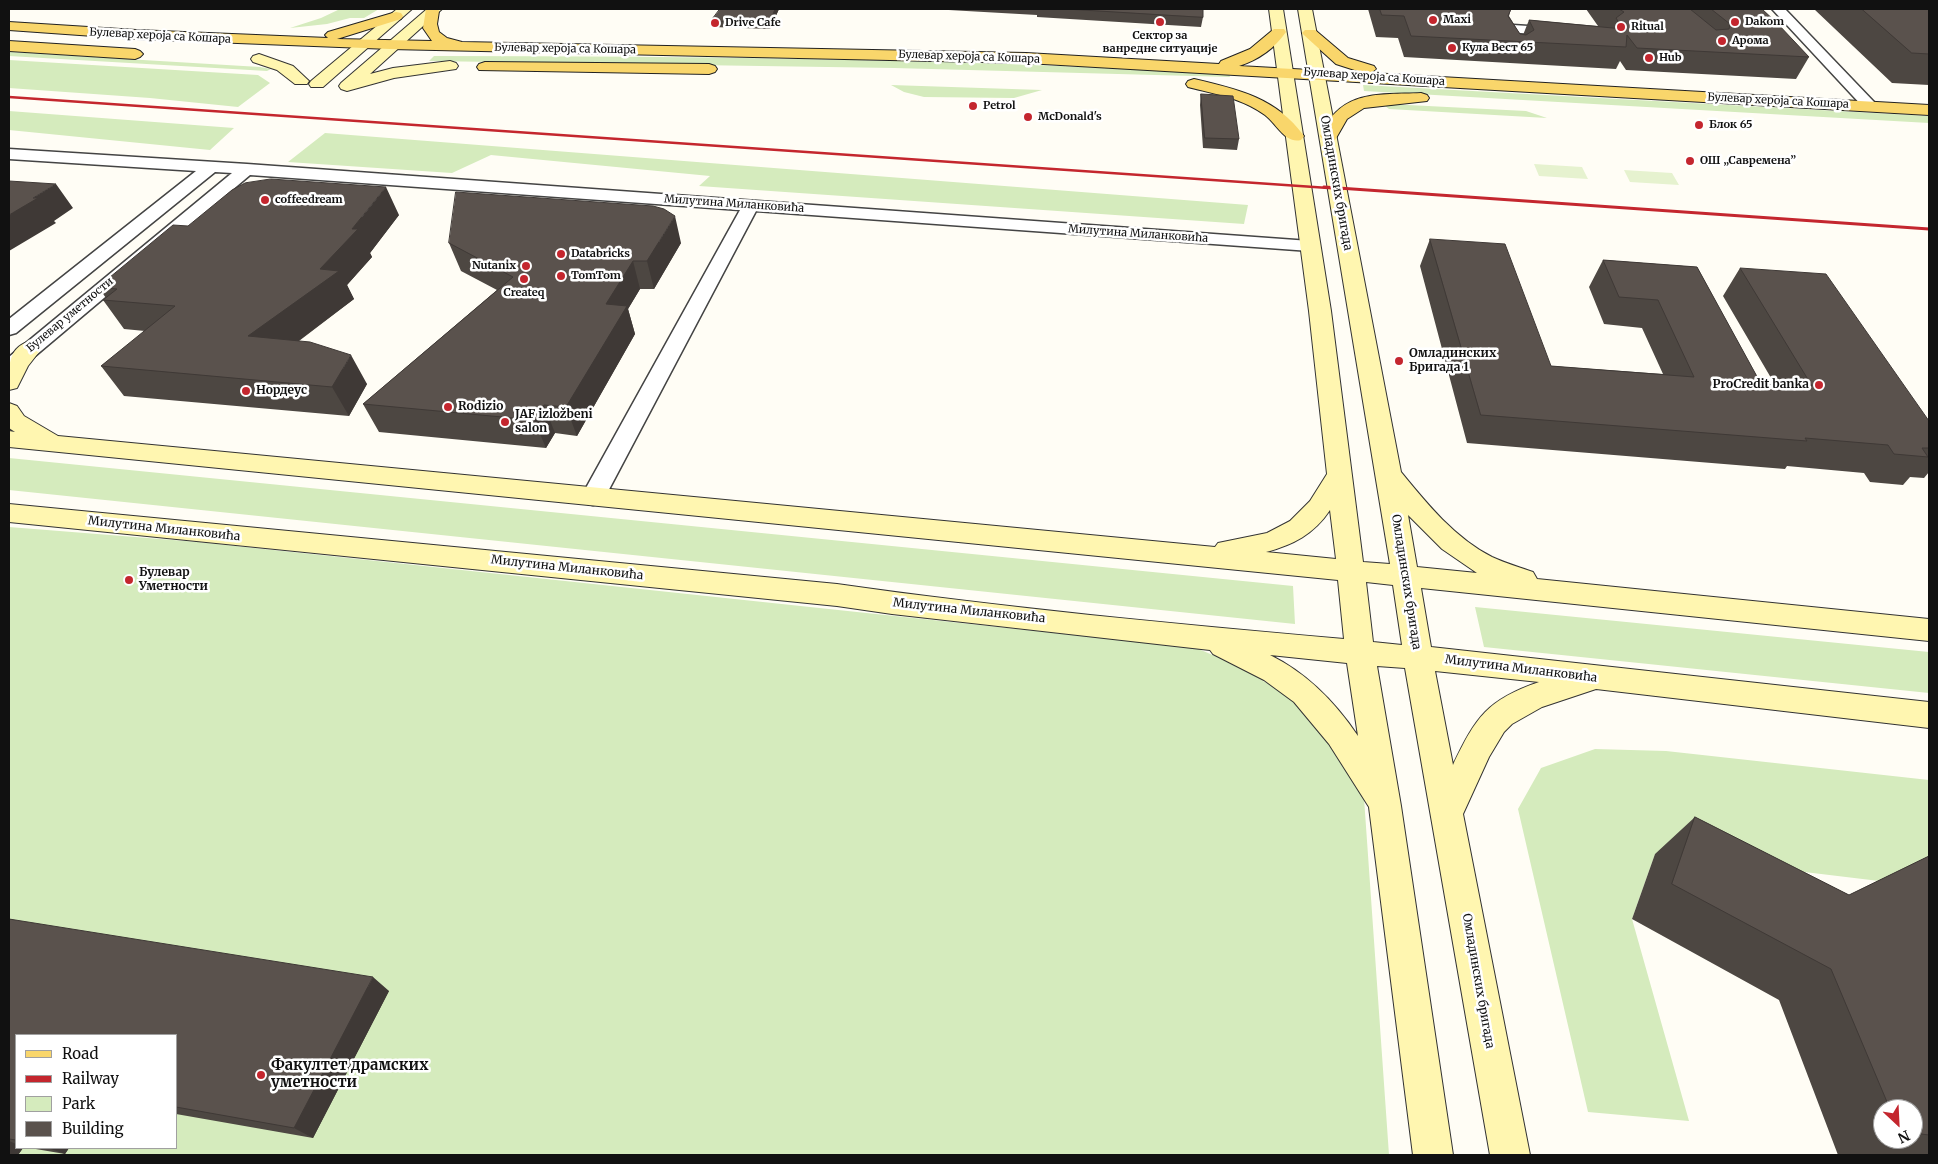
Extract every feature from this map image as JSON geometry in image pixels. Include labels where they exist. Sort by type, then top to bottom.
[{"type":"main road","points":[[434,10],[430,29],[434,36],[469,48]]},
{"type":"main road","points":[[279,42],[338,34],[401,12]]},
{"type":"main road","name":"Булевар хероја са Кошара","points":[[9,26],[168,37],[362,45],[896,54],[1206,67],[1929,110]]},
{"type":"main road","points":[[1206,67],[1247,59],[1264,48],[1279,32]]},
{"type":"main road","points":[[1310,33],[1342,61],[1356,67],[1426,80]]},
{"type":"main road","name":"Булевар хероја са Кошара","points":[[9,46],[150,54]]},
{"type":"main road","name":"Булевар хероја са Кошара","points":[[240,58],[303,60]]},
{"type":"main road","name":"Булевар хероја са Кошара","points":[[324,62],[721,70]]},
{"type":"main road","name":"Булевар хероја са Кошара","points":[[1176,83],[1440,99]]},
{"type":"main road","points":[[1194,84],[1257,102],[1283,120],[1295,136]]},
{"type":"main road","points":[[1329,136],[1340,116],[1356,106],[1383,100],[1421,98]]},
{"type":"street","points":[[1276,9],[1284,72],[1273,89],[1295,136],[1320,311],[1349,571],[1385,806],[1433,1155]]},
{"type":"street","name":"Омладинских бригада","points":[[1305,9],[1318,74],[1333,93],[1329,136],[1334,174],[1389,476],[1418,658],[1510,1155]]},
{"type":"street","points":[[1778,9],[1870,106]]},
{"type":"street","points":[[434,10],[347,86],[393,73],[450,66]]},
{"type":"street","points":[[259,59],[284,66],[309,83],[342,62],[401,12]]},
{"type":"street","points":[[1506,16],[1513,29]]},
{"type":"street","points":[[1513,29],[1577,33]]},
{"type":"street","points":[[1513,29],[1509,36],[1513,43]]},
{"type":"street","name":"Милутина Миланковића","points":[[9,154],[210,166],[1310,246]]},
{"type":"street","points":[[9,329],[210,166]]},
{"type":"street","name":"Булевар уметности","points":[[9,366],[247,169]]},
{"type":"street","points":[[593,497],[751,206]]},
{"type":"street","points":[[9,383],[18,364],[30,348]]},
{"type":"street","points":[[9,411],[16,422],[58,444]]},
{"type":"street","points":[[9,439],[1405,576],[1929,630]]},
{"type":"street","points":[[1194,556],[1260,545],[1291,533],[1324,502],[1339,474]]},
{"type":"street","points":[[1389,476],[1430,523],[1478,561],[1565,593]]},
{"type":"street","name":"Милутина Миланковића","points":[[9,513],[837,595],[892,603],[1206,638],[1418,658],[1929,715]]},
{"type":"street","points":[[1206,638],[1270,670],[1290,682],[1314,702],[1332,723],[1385,806]]},
{"type":"street","points":[[1447,813],[1485,734],[1501,716],[1530,699],[1593,678]]},
{"type":"green space","points":[[340,9],[379,9],[364,18],[350,18],[327,24],[290,28],[321,18]]},
{"type":"green space","points":[[9,52],[271,69],[267,71],[9,56]]},
{"type":"green space","points":[[434,56],[732,58],[931,62],[1130,69],[1229,74],[1230,77],[894,68],[429,61]]},
{"type":"green space","points":[[9,60],[258,75],[270,83],[238,107],[150,98],[9,88]]},
{"type":"green space","points":[[891,85],[1042,90],[1014,98],[924,97],[904,92]]},
{"type":"green space","points":[[1363,85],[1929,116],[1929,123],[1364,91]]},
{"type":"green space","points":[[1384,105],[1526,111],[1547,118],[1389,109]]},
{"type":"green space","points":[[9,111],[234,128],[210,150],[9,130]]},
{"type":"green space","points":[[325,133],[1248,205],[1244,224],[699,186],[710,176],[491,155],[452,173],[288,162]]},
{"type":"green space","points":[[1534,164],[1582,167],[1588,179],[1539,176]]},
{"type":"green space","points":[[1624,170],[1672,173],[1679,185],[1630,182]]},
{"type":"green space","points":[[9,458],[1293,586],[1295,624],[9,490]]},
{"type":"green space","points":[[9,527],[198,542],[1196,648],[1239,666],[1306,707],[1364,798],[1389,1155],[9,1155]]},
{"type":"green space","points":[[1475,607],[1929,652],[1929,693],[1484,647]]},
{"type":"green space","points":[[1595,749],[1666,751],[1929,780],[1929,887],[1655,854],[1632,919],[1689,1121],[1588,1112],[1518,809],[1541,768]]},
{"type":"building","points":[[720,9],[775,9],[770,22],[711,21]]},
{"type":"building","points":[[1066,9],[1203,9],[1203,17]]},
{"type":"building","points":[[1380,9],[1511,9],[1508,16],[1520,34],[1526,35],[1534,30],[1529,20],[1623,29],[1616,18],[1624,12],[1619,9],[1690,9],[1716,30],[1729,29],[1730,24],[1711,9],[1762,9],[1809,57],[1637,48],[1627,35],[1626,47],[1411,36],[1404,16],[1382,15]]},
{"type":"building","points":[[1862,9],[1929,9],[1929,54],[1912,53]]},
{"type":"building","points":[[1201,94],[1233,96],[1239,139],[1205,138]]},
{"type":"building","points":[[271,179],[386,187],[352,229],[358,229],[320,269],[339,271],[248,336],[310,342],[351,355],[332,387],[101,366],[175,306],[103,300],[117,289],[98,287],[173,225],[188,226],[232,190],[245,183]]},
{"type":"building","points":[[9,181],[56,184],[33,198],[38,198],[9,215]]},
{"type":"building","points":[[456,192],[653,206],[664,209],[675,216],[647,261],[633,261],[606,304],[627,306],[566,407],[544,405],[534,420],[363,404],[513,277],[449,243]]},
{"type":"building","points":[[1430,239],[1505,244],[1551,366],[1694,377],[1658,300],[1619,297],[1603,260],[1697,267],[1760,382],[1812,386],[1740,268],[1826,274],[1929,421],[1929,448],[1922,448],[1928,457],[1894,454],[1888,445],[1805,438],[1807,441],[1481,415]]},
{"type":"building","points":[[1695,817],[1849,895],[1929,856],[1929,1135],[1923,1134],[1923,1099],[1886,1099],[1831,969],[1672,884]]},
{"type":"building","name":"Факултет драмских уметности","points":[[9,919],[373,977],[294,1128],[178,1107],[178,1034],[15,1034],[15,1140],[9,1139]]},
{"type":"railway","points":[[9,97],[1343,189]]},
{"type":"railway","points":[[1324,187],[1929,229]]},
{"type":"place","name":"Maxi","points":[[1433,20]]},
{"type":"place","name":"Сектор за ванредне ситуације","points":[[1160,22]]},
{"type":"place","name":"Dakom","points":[[1735,22]]},
{"type":"place","name":"Drive Cafe","points":[[715,23]]},
{"type":"place","name":"Ritual","points":[[1621,27]]},
{"type":"place","name":"Арома","points":[[1722,41]]},
{"type":"place","name":"Кула Вест 65","points":[[1452,48]]},
{"type":"place","name":"Hub","points":[[1649,58]]},
{"type":"place","name":"Petrol","points":[[973,106]]},
{"type":"place","name":"McDonald's","points":[[1028,117]]},
{"type":"place","name":"Блок 65","points":[[1699,125]]},
{"type":"place","name":"ОШ „Савремена”","points":[[1690,161]]},
{"type":"place","name":"coffeedream","points":[[265,200]]},
{"type":"place","name":"Databricks","points":[[561,254]]},
{"type":"place","name":"Nutanix","points":[[526,266]]},
{"type":"place","name":"TomTom","points":[[561,276]]},
{"type":"place","name":"Createq","points":[[524,279]]},
{"type":"place","name":"Омладинских Бригада 1","points":[[1399,361]]},
{"type":"place","name":"ProCredit banka","points":[[1819,385]]},
{"type":"place","name":"Нордеус","points":[[246,391]]},
{"type":"place","name":"Rodizio","points":[[448,407]]},
{"type":"place","name":"JAF izložbeni salon","points":[[505,422]]},
{"type":"place","name":"Булевар Уметности","points":[[129,580]]},
{"type":"place","name":"Факултет драмских уметности","points":[[261,1075]]}]
